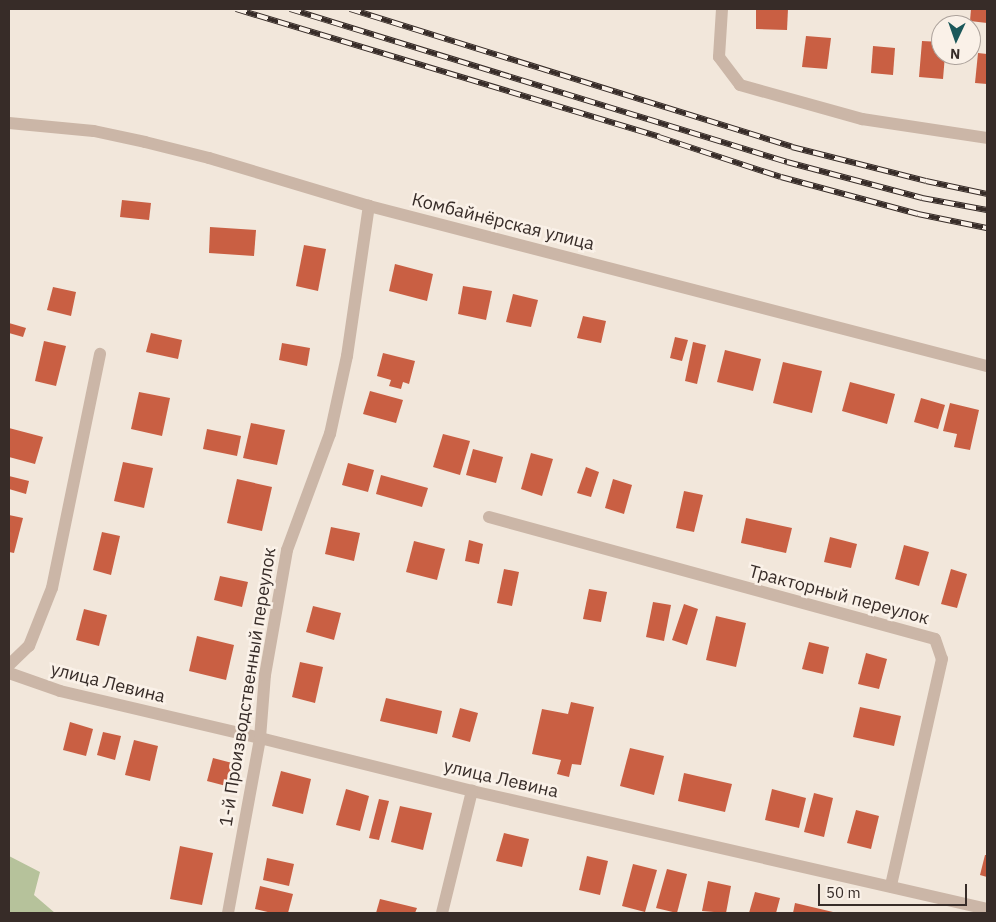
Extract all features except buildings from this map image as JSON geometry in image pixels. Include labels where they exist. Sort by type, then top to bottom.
[{"type":"street","points":[[722,9],[719,57],[740,84],[862,119],[987,138]]},
{"type":"street","name":"Комбайнёрская улица","points":[[9,123],[94,131],[145,142],[209,158],[370,206],[987,366]]},
{"type":"street","name":"1-й Производственный переулок","points":[[228,913],[260,738],[265,675],[287,550],[330,434],[347,356],[370,206]]},
{"type":"street","points":[[9,665],[29,646],[52,588],[100,354]]},
{"type":"street","name":"Тракторный переулок","points":[[489,517],[935,639],[942,659],[891,886]]},
{"type":"street","name":"улица Левина","points":[[9,673],[60,692],[260,738],[472,791],[987,909]]},
{"type":"street","points":[[442,913],[472,791]]},
{"type":"green space","points":[[9,856],[40,872],[34,895],[55,913],[9,913]]},
{"type":"railway","points":[[236,9],[659,137],[781,177],[918,214],[987,228]]},
{"type":"railway","points":[[290,9],[787,162],[922,198],[987,210]]},
{"type":"railway","points":[[350,9],[792,147],[926,181],[987,194]]}]
